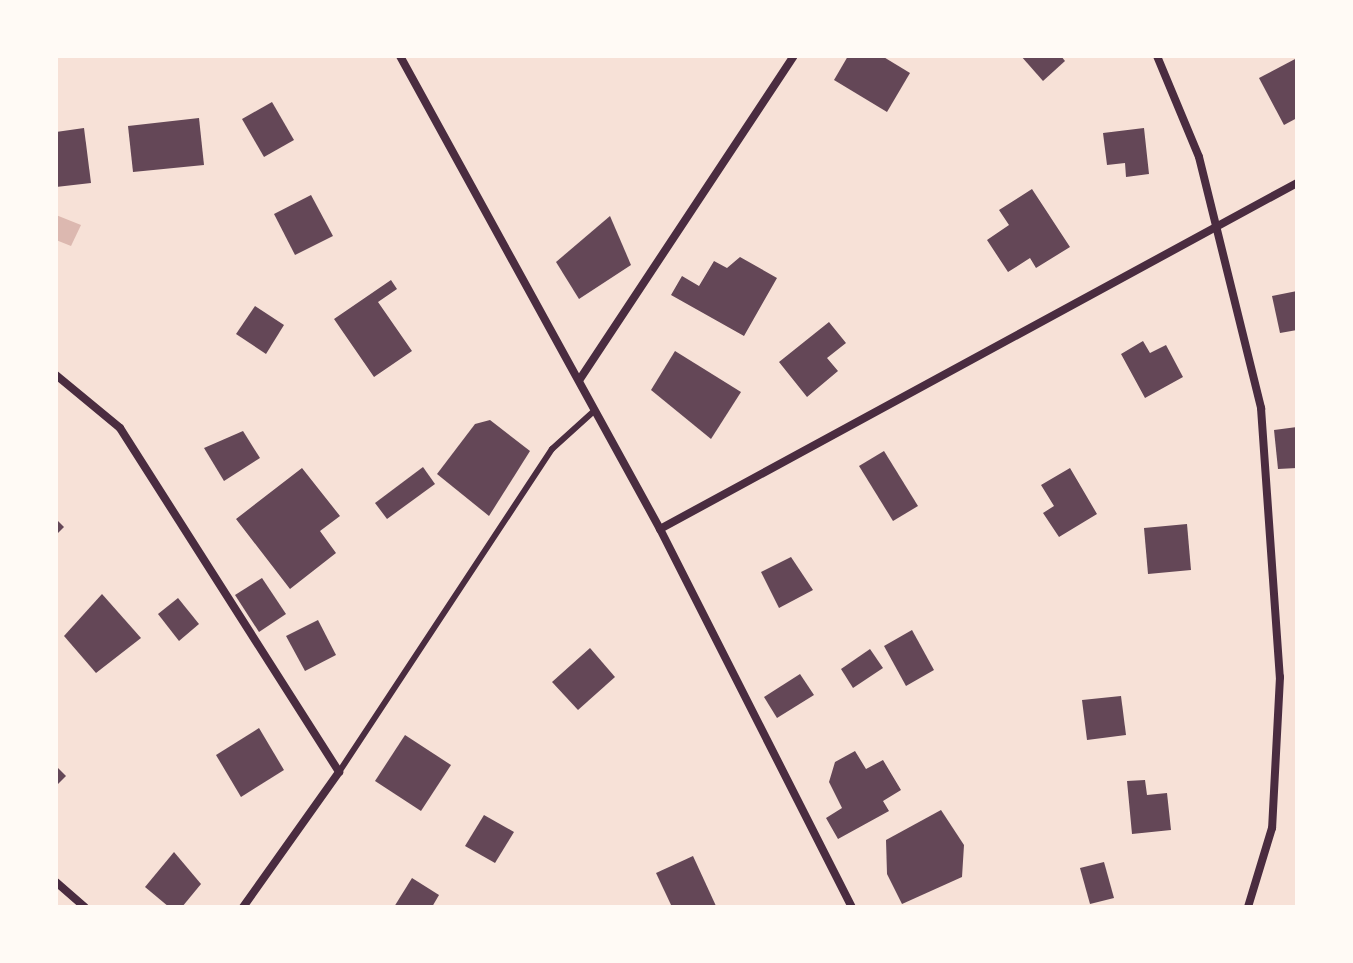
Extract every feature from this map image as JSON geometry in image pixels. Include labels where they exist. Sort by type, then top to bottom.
[{"type":"street","points":[[400,56],[660,529],[852,907]]},
{"type":"street","points":[[580,379],[794,56]]},
{"type":"street","points":[[1157,56],[1199,157],[1261,408],[1280,663],[1272,828],[1248,907]]},
{"type":"street","points":[[660,529],[1214,223],[1297,183]]},
{"type":"street","points":[[56,375],[120,428],[339,772],[243,907]]},
{"type":"street","points":[[56,882],[85,907]]},
{"type":"lane","points":[[339,772],[552,449],[594,411]]},
{"type":"shaded area","points":[[56,215],[81,225],[71,246],[56,240]]},
{"type":"building","points":[[848,56],[882,56],[910,73],[887,112],[834,80]]},
{"type":"building","points":[[1021,56],[1061,56],[1065,61],[1043,81]]},
{"type":"building","points":[[1297,58],[1297,118],[1284,125],[1259,78]]},
{"type":"building","points":[[272,102],[294,140],[264,157],[242,119]]},
{"type":"building","points":[[199,118],[204,165],[133,172],[128,126]]},
{"type":"building","points":[[84,128],[91,183],[56,187],[56,132]]},
{"type":"building","points":[[1144,128],[1149,174],[1126,177],[1125,163],[1107,165],[1103,133]]},
{"type":"building","points":[[1032,189],[1070,247],[1036,268],[1030,258],[1008,272],[987,240],[1009,225],[999,210]]},
{"type":"building","points":[[311,195],[333,236],[295,255],[274,214]]},
{"type":"building","points":[[610,216],[631,265],[579,299],[556,262]]},
{"type":"building","points":[[740,257],[777,278],[744,336],[671,295],[682,276],[699,286],[714,261],[727,268]]},
{"type":"building","points":[[391,280],[397,289],[378,302],[412,351],[374,377],[334,319]]},
{"type":"building","points":[[1297,291],[1297,330],[1280,333],[1272,296]]},
{"type":"building","points":[[255,306],[284,325],[266,354],[236,334]]},
{"type":"building","points":[[829,322],[846,343],[827,358],[838,371],[807,397],[779,362]]},
{"type":"building","points":[[1143,341],[1150,353],[1166,345],[1183,377],[1145,398],[1121,354]]},
{"type":"building","points":[[675,351],[741,392],[711,439],[651,390]]},
{"type":"building","points":[[490,420],[530,451],[489,516],[437,474],[475,424]]},
{"type":"building","points":[[1297,427],[1297,468],[1278,469],[1274,430]]},
{"type":"building","points":[[243,431],[260,458],[224,481],[204,448]]},
{"type":"building","points":[[884,451],[918,506],[893,521],[859,466]]},
{"type":"building","points":[[423,467],[435,484],[387,519],[375,503]]},
{"type":"building","points":[[302,468],[340,516],[320,531],[336,553],[290,589],[236,519]]},
{"type":"building","points":[[1070,468],[1097,514],[1059,537],[1043,513],[1054,506],[1041,485]]},
{"type":"building","points":[[56,519],[64,527],[56,535]]},
{"type":"building","points":[[1187,524],[1191,570],[1148,574],[1144,528]]},
{"type":"building","points":[[791,557],[813,590],[779,608],[761,572]]},
{"type":"building","points":[[262,578],[286,614],[259,632],[235,595]]},
{"type":"building","points":[[102,594],[141,638],[96,673],[64,636]]},
{"type":"building","points":[[178,598],[199,624],[179,641],[158,614]]},
{"type":"building","points":[[318,620],[336,655],[305,671],[286,636]]},
{"type":"building","points":[[912,630],[934,670],[906,686],[884,646]]},
{"type":"building","points":[[590,648],[615,677],[578,710],[552,682]]},
{"type":"building","points":[[870,649],[883,668],[853,688],[841,669]]},
{"type":"building","points":[[800,674],[814,695],[777,718],[764,697]]},
{"type":"building","points":[[1121,696],[1126,735],[1087,740],[1082,700]]},
{"type":"building","points":[[259,728],[284,770],[241,797],[216,755]]},
{"type":"building","points":[[405,735],[451,765],[421,811],[375,781]]},
{"type":"building","points":[[855,751],[866,769],[883,760],[901,790],[883,801],[889,811],[838,839],[826,818],[842,808],[829,782],[835,762]]},
{"type":"building","points":[[56,766],[66,776],[56,786]]},
{"type":"building","points":[[1145,780],[1147,795],[1167,793],[1171,830],[1132,834],[1127,781]]},
{"type":"building","points":[[941,810],[964,845],[962,877],[902,904],[887,874],[886,840]]},
{"type":"building","points":[[484,815],[514,832],[495,863],[465,846]]},
{"type":"building","points":[[174,852],[201,884],[182,907],[169,907],[145,887]]},
{"type":"building","points":[[693,856],[716,906],[672,907],[656,873]]},
{"type":"building","points":[[1104,862],[1114,898],[1090,904],[1080,868]]},
{"type":"building","points":[[412,878],[439,895],[432,907],[394,907]]}]
